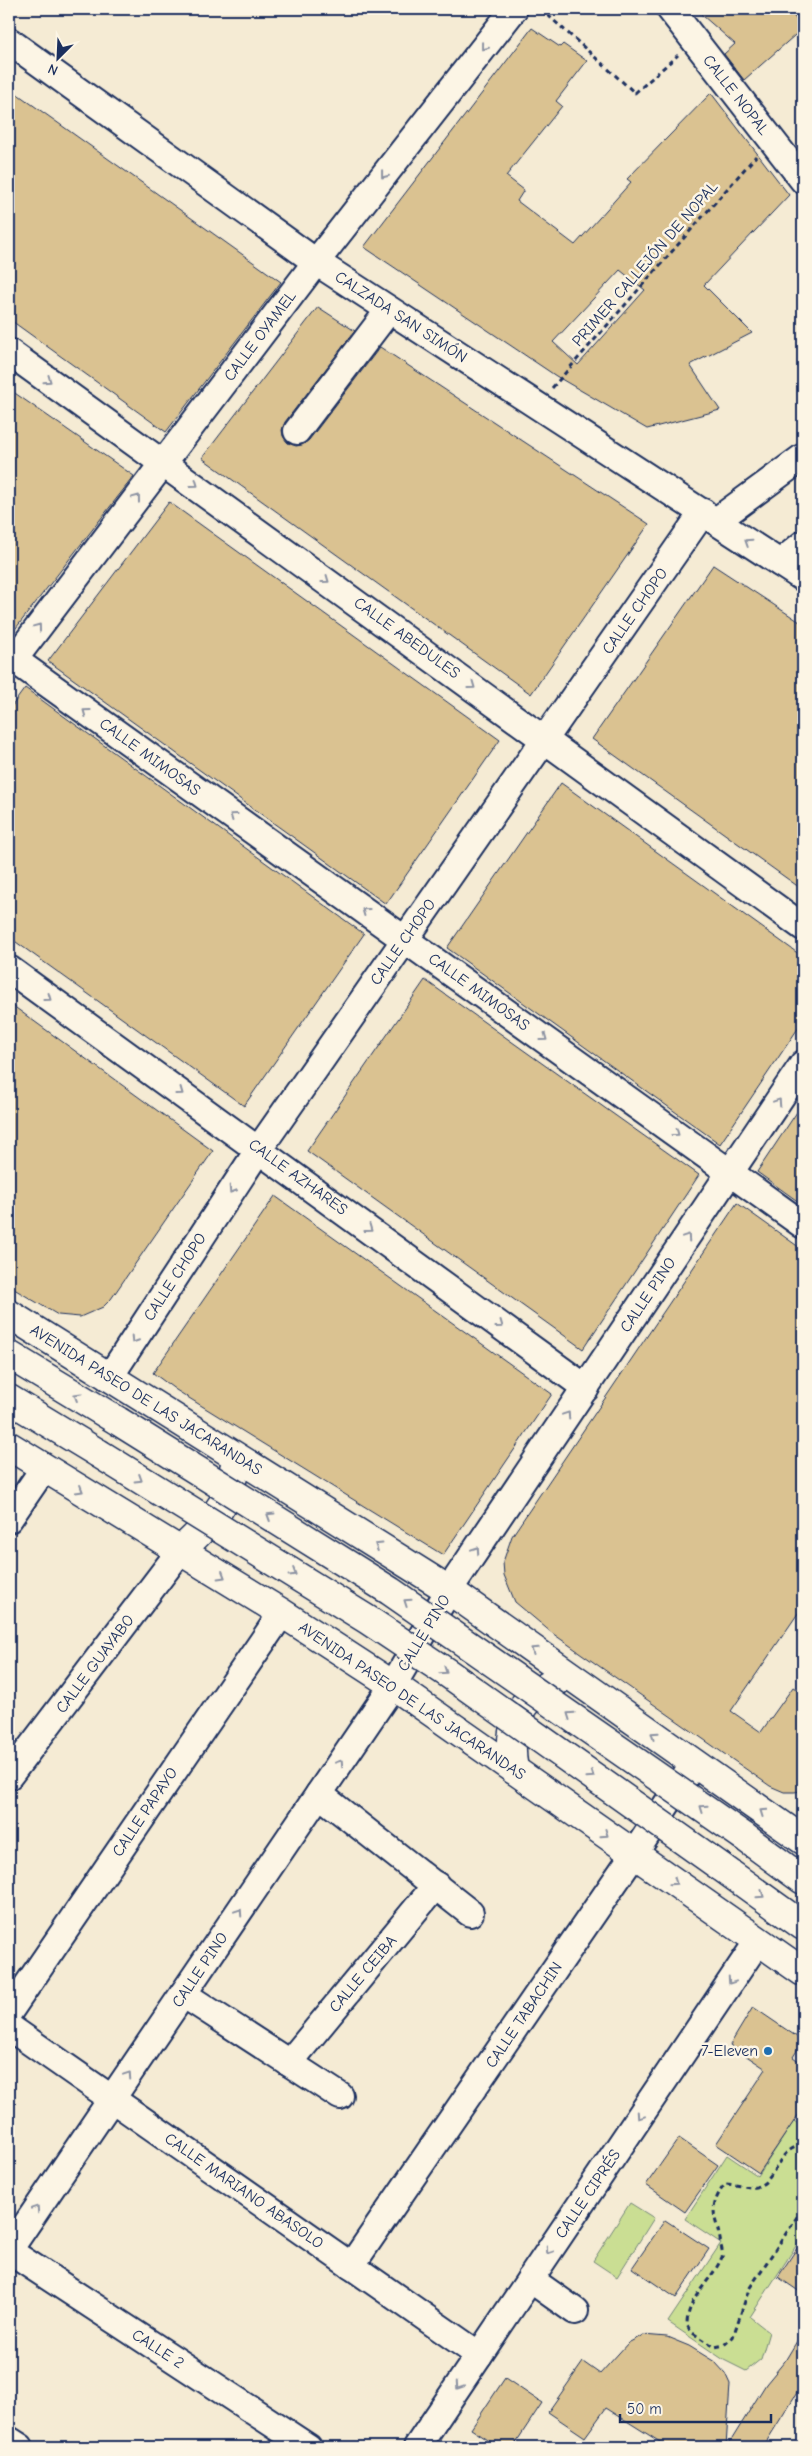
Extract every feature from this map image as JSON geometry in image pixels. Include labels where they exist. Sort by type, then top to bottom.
[{"type":"main road","name":"AVENIDA PASEO DE LAS JACARANDAS","points":[[9,1314],[449,1590],[803,1840]]},
{"type":"main road","points":[[9,1355],[390,1591],[743,1836],[803,1880]]},
{"type":"main road","points":[[9,1399],[368,1620],[449,1674],[803,1926]]},
{"type":"main road","name":"AVENIDA PASEO DE LAS JACARANDAS","points":[[9,1446],[282,1613],[393,1686],[803,1972]]},
{"type":"main road","points":[[180,1551],[220,1510],[234,1470],[230,1453]]},
{"type":"main road","points":[[514,1770],[511,1737],[514,1722],[521,1708],[531,1696],[544,1686],[558,1680],[574,1678]]},
{"type":"street","name":"CALLE OYAMEL","points":[[10,661],[316,262],[514,9]]},
{"type":"street","name":"CALLE NOPAL","points":[[678,12],[694,41],[803,180]]},
{"type":"street","name":"CALZADA SAN SIMÓN","points":[[9,41],[316,262],[803,578]]},
{"type":"street","points":[[297,431],[389,310]]},
{"type":"street","name":"CALLE ABEDULES","points":[[9,352],[164,462],[803,926]]},
{"type":"street","name":"CALLE CHOPO","points":[[109,1378],[259,1149],[404,939],[546,740],[710,517],[803,457]]},
{"type":"street","points":[[780,563],[803,544]]},
{"type":"street","name":"CALLE MIMOSAS","points":[[10,661],[404,939],[803,1225]]},
{"type":"street","name":"CALLE AZHARES","points":[[9,969],[586,1388]]},
{"type":"street","name":"CALLE PINO","points":[[9,2250],[393,1686],[449,1590],[803,1064]]},
{"type":"street","points":[[9,1518],[44,1468]]},
{"type":"street","name":"CALLE GUAYABO","points":[[9,1776],[180,1551]]},
{"type":"street","name":"CALLE PAPAYO","points":[[9,2012],[282,1613]]},
{"type":"street","name":"CALLE TABACHIN","points":[[351,2266],[634,1854],[694,1763]]},
{"type":"street","points":[[319,1794],[470,1913]]},
{"type":"street","name":"CALLE CEIBA","points":[[290,2063],[436,1886]]},
{"type":"street","name":"CALLE CIPRÉS","points":[[418,2447],[758,1941]]},
{"type":"street","points":[[183,1994],[340,2096]]},
{"type":"street","name":"CALLE MARIANO ABASOLO","points":[[9,2027],[479,2355]]},
{"type":"street","name":"CALLE 2","points":[[9,2250],[308,2447]]},
{"type":"street","points":[[530,2279],[575,2311]]},
{"type":"street","points":[[9,2440],[20,2447]]},
{"type":"path","points":[[541,9],[635,93],[694,41]]},
{"type":"path","name":"PRIMER CALLEJÓN DE NOPAL","points":[[537,405],[771,139]]},
{"type":"path","points":[[803,2145],[792,2147],[765,2182],[754,2188],[725,2184],[716,2196],[713,2218],[720,2235],[722,2256],[690,2306],[687,2325],[691,2332],[715,2347],[724,2345],[734,2337],[749,2289],[803,2208]]},
{"type":"green space","points":[[794,2121],[803,2127],[803,2235],[750,2317],[769,2332],[761,2359],[746,2371],[724,2360],[668,2322],[721,2243],[685,2219],[727,2155],[758,2176]]},
{"type":"green space","points":[[630,2203],[654,2218],[617,2277],[593,2261]]},
{"type":"building","points":[[695,9],[788,9],[803,28],[744,80],[724,54],[735,44]]},
{"type":"building","points":[[532,28],[560,47],[563,44],[587,61],[556,101],[562,106],[506,176],[524,190],[517,201],[575,245],[631,182],[627,179],[711,93],[789,195],[704,285],[752,333],[690,365],[720,410],[647,429],[556,376],[364,247]],"holes":[[[620,270],[645,290],[578,365],[553,342]]]},
{"type":"building","points":[[9,88],[281,282],[166,432],[9,319]]},
{"type":"building","points":[[318,307],[355,331],[285,422],[282,430],[283,436],[288,443],[296,446],[302,445],[309,440],[380,347],[649,524],[531,694],[202,458]]},
{"type":"building","points":[[9,389],[134,476],[9,637]]},
{"type":"building","points":[[169,502],[500,740],[386,904],[48,661]]},
{"type":"building","points":[[713,565],[803,624],[803,890],[592,739]]},
{"type":"building","points":[[25,688],[364,934],[244,1106],[9,937],[9,710]]},
{"type":"building","points":[[561,783],[803,957],[803,1021],[720,1144],[447,948]]},
{"type":"building","points":[[425,980],[699,1175],[583,1349],[307,1151]]},
{"type":"building","points":[[9,1003],[213,1151],[111,1299],[103,1307],[80,1317],[58,1315],[9,1286]]},
{"type":"building","points":[[803,1103],[803,1205],[757,1172]]},
{"type":"building","points":[[275,1196],[552,1394],[443,1555],[176,1390],[153,1373]]},
{"type":"building","points":[[737,1203],[803,1250],[803,1606],[731,1711],[761,1732],[793,1687],[803,1693],[803,1791],[794,1792],[784,1792],[770,1786],[552,1633],[515,1602],[504,1575],[503,1562],[512,1536]]},
{"type":"building","points":[[753,2007],[803,2041],[793,2057],[803,2064],[803,2108],[759,2173],[716,2144],[766,2069],[730,2045]]},
{"type":"building","points":[[679,2138],[718,2165],[685,2212],[646,2185]]},
{"type":"building","points":[[665,2220],[709,2249],[676,2298],[632,2268]]},
{"type":"building","points":[[803,2239],[803,2294],[778,2277]]},
{"type":"building","points":[[803,2331],[803,2383],[763,2447],[727,2447],[766,2384],[785,2361]]},
{"type":"building","points":[[643,2335],[667,2337],[689,2346],[715,2362],[725,2373],[730,2384],[726,2447],[668,2447],[606,2408],[585,2437],[548,2412],[583,2362],[600,2374],[628,2343]]},
{"type":"building","points":[[505,2378],[542,2403],[513,2447],[499,2447],[471,2429]]},
{"type":"place","name":"7-Eleven","points":[[768,2051]]}]
